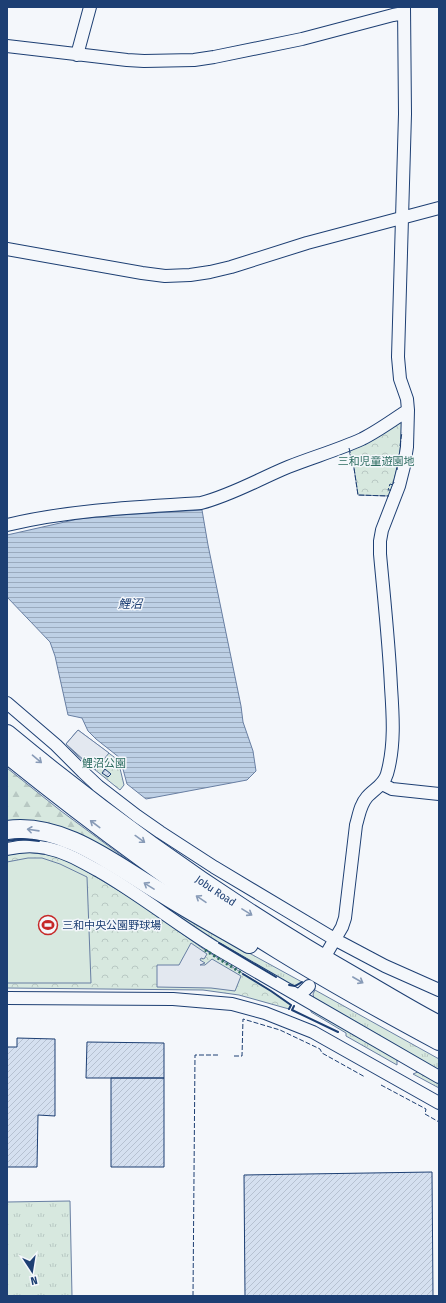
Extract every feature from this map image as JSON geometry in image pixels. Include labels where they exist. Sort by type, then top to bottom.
[{"type":"highway","name":"Jobu Road","points":[[7,734],[77,792],[231,901],[331,964],[439,1025]]},
{"type":"highway","name":"Jobu Road","points":[[7,754],[72,806],[159,870],[278,950],[439,1042]]},
{"type":"highway","points":[[7,830],[25,829],[44,832],[62,836],[89,848],[168,897],[301,975],[439,1052]]},
{"type":"highway","points":[[389,997],[439,1015]]},
{"type":"highway","points":[[361,998],[401,1031],[439,1042]]},
{"type":"street","points":[[77,55],[90,7]]},
{"type":"street","points":[[7,46],[77,55],[144,61],[194,60],[253,50],[302,39],[404,10],[405,114],[398,357],[400,379],[407,399],[407,447],[399,486],[382,530],[380,541],[380,560],[389,657],[392,711],[392,749],[387,775],[382,784],[368,796],[362,804],[359,813],[356,825],[345,918],[336,940],[328,951]]},
{"type":"street","points":[[7,249],[142,273],[165,276],[190,275],[232,267],[307,243],[439,208]]},
{"type":"street","points":[[7,525],[48,517],[98,510],[201,503],[216,499],[289,467],[361,439],[380,429],[408,410]]},
{"type":"street","points":[[7,703],[56,745],[98,786],[137,816],[214,867],[336,940],[385,966],[439,990]]},
{"type":"street","points":[[382,784],[392,789],[439,794]]},
{"type":"street","points":[[7,849],[39,847],[68,854],[131,890],[207,943],[410,1061],[439,1076]]},
{"type":"street","points":[[299,996],[309,986]]},
{"type":"street","points":[[7,998],[173,999],[232,1004],[265,1013],[313,1032],[439,1103]]},
{"type":"street","points":[[399,1080],[410,1061]]},
{"type":"green space","name":"三和児童遊園地","points":[[403,420],[399,459],[389,496],[358,495],[354,468],[348,448]]},
{"type":"green space","name":"鯉沼公園","points":[[78,730],[118,760],[124,785],[120,790],[78,756],[66,744]]},
{"type":"green space","points":[[7,768],[61,811],[152,878],[7,823]]},
{"type":"green space","points":[[7,838],[42,839],[75,850],[209,931],[302,982],[298,985],[292,986],[42,841],[21,839],[7,841]]},
{"type":"green space","points":[[26,852],[50,855],[71,862],[136,901],[205,950],[271,991],[291,1005],[289,1009],[239,995],[203,990],[7,988],[7,855]]},
{"type":"green space","name":"三和中央公園野球場","points":[[28,858],[42,858],[60,864],[87,877],[91,983],[7,983],[7,862]]},
{"type":"green space","points":[[315,990],[439,1059],[439,1071],[314,999],[313,994]]},
{"type":"green space","points":[[311,1009],[397,1059],[397,1065],[346,1036],[346,1033],[311,1012]]},
{"type":"green space","points":[[420,1071],[439,1081],[439,1088],[413,1074]]},
{"type":"green space","points":[[70,1201],[72,1296],[7,1296],[7,1202]]},
{"type":"shaded area","points":[[78,730],[109,753],[95,770],[66,744]]},
{"type":"shaded area","points":[[191,943],[207,954],[204,959],[201,958],[200,960],[205,963],[200,965],[205,965],[212,959],[241,976],[235,991],[211,988],[157,987],[157,965],[179,965]]},
{"type":"water","name":"鯉沼","points":[[202,510],[243,722],[253,751],[256,771],[247,780],[146,799],[127,784],[120,758],[88,731],[82,718],[68,715],[55,656],[50,642],[7,597],[7,535],[78,519]]},
{"type":"building","points":[[105,769],[111,774],[108,777],[102,773]]},
{"type":"building","points":[[17,1038],[55,1039],[55,1116],[38,1115],[37,1167],[7,1167],[7,1047],[17,1047]]},
{"type":"building","points":[[87,1042],[164,1043],[164,1078],[86,1078]]},
{"type":"building","points":[[111,1078],[164,1078],[164,1167],[111,1167]]},
{"type":"building","points":[[432,1172],[433,1296],[245,1296],[244,1175]]},
{"type":"hedge","points":[[205,950],[243,974]]},
{"type":"fence","points":[[400,446],[402,432]]},
{"type":"fence","points":[[349,448],[358,495],[389,496]]},
{"type":"fence","points":[[397,470],[399,454]]},
{"type":"fence","points":[[391,490],[388,490],[390,484],[393,485],[394,482]]},
{"type":"fence","points":[[234,1056],[242,1056],[243,1019],[280,1030],[320,1049],[322,1053],[365,1077]]},
{"type":"fence","points":[[193,1296],[195,1055],[218,1055]]},
{"type":"fence","points":[[381,1085],[426,1109],[425,1114],[439,1122]]},
{"type":"wall","points":[[7,841],[21,839],[39,841]]},
{"type":"wall","points":[[219,943],[276,977]]},
{"type":"wall","points":[[243,974],[291,1005],[289,1009]]},
{"type":"wall","points":[[289,985],[295,986],[302,982]]},
{"type":"wall","points":[[294,1006],[292,1010],[338,1032]]},
{"type":"place","name":"三和中央公園野球場","points":[[48,925]]}]
